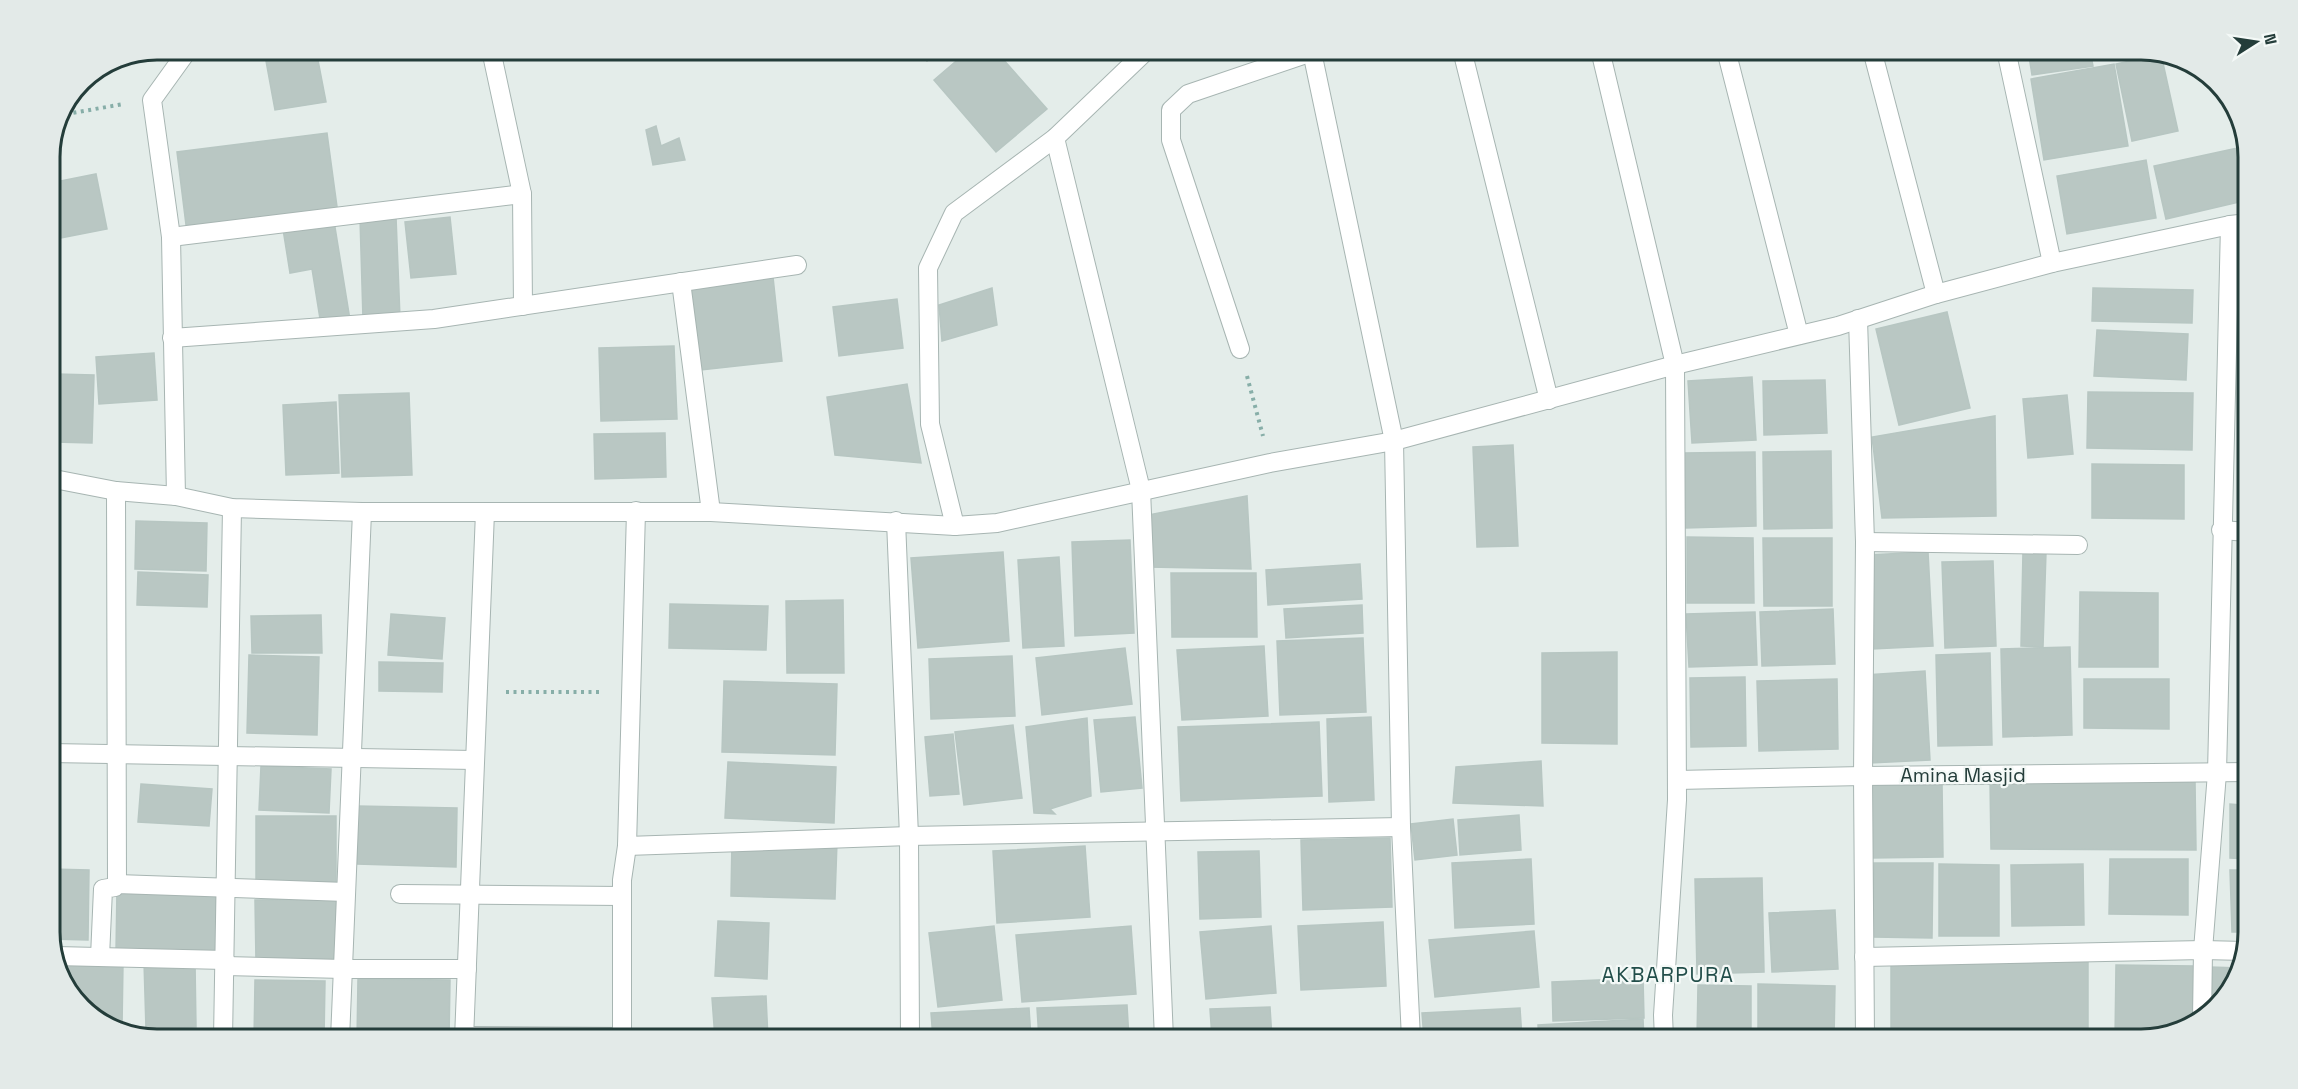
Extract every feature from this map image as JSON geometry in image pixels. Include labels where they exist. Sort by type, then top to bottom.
[{"type":"street","points":[[176,496],[171,237],[152,100],[181,60]]},
{"type":"street","points":[[493,60],[522,195],[523,306]]},
{"type":"street","points":[[955,526],[930,423],[928,268],[954,213],[1055,138],[1133,60]]},
{"type":"street","points":[[1240,349],[1171,140],[1171,110],[1188,94],[1292,60]]},
{"type":"street","points":[[1322,60],[1394,441],[1401,826],[1410,1029]]},
{"type":"street","points":[[1464,60],[1549,400]]},
{"type":"street","points":[[1602,60],[1675,365],[1677,800],[1664,1029]]},
{"type":"street","points":[[1729,60],[1799,335]]},
{"type":"street","points":[[1875,60],[1936,294]]},
{"type":"street","points":[[2008,60],[2052,263]]},
{"type":"street","points":[[1055,138],[1141,490],[1164,1029]]},
{"type":"street","points":[[171,237],[522,195]]},
{"type":"street","points":[[60,481],[116,491],[176,496],[232,508],[362,513],[711,512],[955,526],[997,523],[1270,463],[1394,441],[1675,365],[1799,335],[1936,294],[2052,263],[2238,224]]},
{"type":"street","points":[[2202,1007],[2203,950],[2217,773],[2230,225]]},
{"type":"street","points":[[172,338],[434,319],[797,265]]},
{"type":"street","points":[[681,282],[711,512]]},
{"type":"street","points":[[1857,319],[1865,542],[1863,776],[1865,1029]]},
{"type":"street","points":[[116,491],[117,884]]},
{"type":"street","points":[[223,1029],[232,508]]},
{"type":"street","points":[[622,1029],[622,880],[627,846],[636,511]]},
{"type":"street","points":[[464,1029],[485,512]]},
{"type":"street","points":[[340,1029],[362,513]]},
{"type":"street","points":[[896,521],[909,836],[910,1029]]},
{"type":"street","points":[[2222,530],[2238,531]]},
{"type":"street","points":[[1865,542],[2078,545]]},
{"type":"street","points":[[60,753],[474,760]]},
{"type":"street","name":"Amina Masjid","points":[[1677,780],[2238,772]]},
{"type":"street","points":[[627,846],[909,836],[1401,826]]},
{"type":"street","points":[[100,957],[103,889],[116,887],[117,884],[346,892]]},
{"type":"street","points":[[400,894],[622,896]]},
{"type":"street","points":[[1864,957],[2236,951]]},
{"type":"street","points":[[64,957],[343,969],[467,969]]},
{"type":"path","points":[[70,113],[152,100]]},
{"type":"path","points":[[1240,349],[1270,463]]},
{"type":"path","points":[[477,693],[631,692]]},
{"type":"building","points":[[266,60],[318,60],[326,102],[275,110]]},
{"type":"building","points":[[957,60],[1004,60],[1047,109],[996,152],[934,80]]},
{"type":"building","points":[[2030,60],[2092,60],[2093,66],[2032,75]]},
{"type":"building","points":[[2134,60],[2163,63],[2178,131],[2132,141],[2116,64]]},
{"type":"building","points":[[2114,64],[2128,146],[2044,160],[2031,79]]},
{"type":"building","points":[[656,126],[661,146],[679,138],[685,160],[653,165],[646,130]]},
{"type":"building","points":[[327,133],[338,214],[187,233],[177,152]]},
{"type":"building","points":[[2238,148],[2238,202],[2166,219],[2154,166]]},
{"type":"building","points":[[2146,160],[2156,218],[2067,234],[2057,176]]},
{"type":"building","points":[[96,174],[107,229],[60,238],[60,181]]},
{"type":"building","points":[[396,217],[400,318],[363,319],[360,218]]},
{"type":"building","points":[[450,217],[456,274],[411,278],[405,222]]},
{"type":"building","points":[[334,221],[350,320],[321,325],[312,269],[290,273],[283,229]]},
{"type":"building","points":[[773,277],[782,361],[701,370],[691,285]]},
{"type":"building","points":[[992,288],[997,325],[942,341],[939,305]]},
{"type":"building","points":[[2093,288],[2193,290],[2192,323],[2092,321]]},
{"type":"building","points":[[897,299],[903,348],[839,356],[833,307]]},
{"type":"building","points":[[1947,312],[1970,408],[1899,425],[1876,329]]},
{"type":"building","points":[[2097,330],[2188,334],[2186,380],[2094,376]]},
{"type":"building","points":[[674,346],[677,419],[601,421],[599,348]]},
{"type":"building","points":[[154,353],[157,400],[99,404],[96,357]]},
{"type":"building","points":[[60,374],[94,375],[92,443],[60,442]]},
{"type":"building","points":[[1752,377],[1756,440],[1692,443],[1688,381]]},
{"type":"building","points":[[1825,380],[1827,433],[1764,435],[1763,381]]},
{"type":"building","points":[[907,384],[921,463],[835,455],[827,397]]},
{"type":"building","points":[[2088,392],[2193,393],[2192,450],[2087,448]]},
{"type":"building","points":[[409,393],[412,475],[342,477],[339,395]]},
{"type":"building","points":[[2067,395],[2073,454],[2028,458],[2023,399]]},
{"type":"building","points":[[336,402],[339,473],[286,475],[283,405]]},
{"type":"building","points":[[1995,416],[1996,516],[1882,518],[1872,437]]},
{"type":"building","points":[[665,433],[666,477],[595,479],[594,434]]},
{"type":"building","points":[[1513,445],[1518,546],[1477,547],[1473,447]]},
{"type":"building","points":[[1831,451],[1832,528],[1764,529],[1763,452]]},
{"type":"building","points":[[1755,452],[1756,526],[1685,528],[1684,453]]},
{"type":"building","points":[[2092,464],[2184,465],[2184,519],[2092,518]]},
{"type":"building","points":[[1247,496],[1251,569],[1148,567],[1148,515]]},
{"type":"building","points":[[136,521],[207,523],[206,571],[135,569]]},
{"type":"building","points":[[1687,537],[1753,538],[1754,603],[1687,603]]},
{"type":"building","points":[[1763,538],[1832,538],[1832,606],[1764,606]]},
{"type":"building","points":[[1130,540],[1134,633],[1075,636],[1072,542]]},
{"type":"building","points":[[2023,551],[2046,552],[2043,647],[2021,646]]},
{"type":"building","points":[[1003,552],[1009,641],[918,648],[911,558]]},
{"type":"building","points":[[1928,552],[1933,646],[1872,649],[1867,555]]},
{"type":"building","points":[[1059,557],[1064,646],[1023,648],[1018,560]]},
{"type":"building","points":[[1993,561],[1996,646],[1945,648],[1942,562]]},
{"type":"building","points":[[1360,564],[1362,599],[1268,605],[1266,570]]},
{"type":"building","points":[[138,572],[208,575],[207,607],[137,605]]},
{"type":"building","points":[[1171,573],[1256,573],[1257,637],[1172,637]]},
{"type":"building","points":[[2080,592],[2158,593],[2158,667],[2079,667]]},
{"type":"building","points":[[843,600],[844,673],[787,673],[786,601]]},
{"type":"building","points":[[670,604],[768,606],[766,650],[669,648]]},
{"type":"building","points":[[1362,605],[1363,633],[1286,638],[1284,609]]},
{"type":"building","points":[[1833,609],[1835,664],[1762,666],[1760,612]]},
{"type":"building","points":[[1755,612],[1757,665],[1689,667],[1686,614]]},
{"type":"building","points":[[391,614],[445,618],[442,659],[388,655]]},
{"type":"building","points":[[321,615],[322,653],[252,653],[251,616]]},
{"type":"building","points":[[1363,638],[1366,712],[1280,715],[1277,641]]},
{"type":"building","points":[[1264,646],[1268,716],[1182,720],[1177,650]]},
{"type":"building","points":[[2070,647],[2072,735],[2003,737],[2001,649]]},
{"type":"building","points":[[1125,648],[1132,704],[1042,715],[1036,658]]},
{"type":"building","points":[[1617,652],[1617,744],[1542,743],[1542,653]]},
{"type":"building","points":[[1990,653],[1992,745],[1938,746],[1936,655]]},
{"type":"building","points":[[249,655],[319,657],[317,735],[247,733]]},
{"type":"building","points":[[1012,656],[1015,716],[931,719],[929,659]]},
{"type":"building","points":[[379,662],[443,663],[442,692],[379,691]]},
{"type":"building","points":[[1925,671],[1930,760],[1870,763],[1865,675]]},
{"type":"building","points":[[1745,677],[1746,746],[1691,747],[1690,678]]},
{"type":"building","points":[[1837,679],[1838,749],[1759,751],[1757,681]]},
{"type":"building","points":[[2084,679],[2169,679],[2169,729],[2084,728]]},
{"type":"building","points":[[724,681],[837,684],[835,755],[722,752]]},
{"type":"building","points":[[1135,717],[1142,788],[1101,792],[1094,720]]},
{"type":"building","points":[[1371,717],[1374,800],[1329,802],[1327,719]]},
{"type":"building","points":[[1087,718],[1091,796],[1050,809],[1055,814],[1034,813],[1026,727]]},
{"type":"building","points":[[1319,722],[1322,796],[1181,801],[1178,727]]},
{"type":"building","points":[[1013,725],[1022,798],[964,805],[955,732]]},
{"type":"building","points":[[953,734],[959,794],[930,796],[925,737]]},
{"type":"building","points":[[1541,761],[1543,806],[1453,803],[1456,767]]},
{"type":"building","points":[[728,762],[836,767],[834,823],[725,818]]},
{"type":"building","points":[[261,766],[331,769],[329,813],[259,810]]},
{"type":"building","points":[[1990,780],[2195,781],[2196,850],[1991,849]]},
{"type":"building","points":[[1942,782],[1943,857],[1870,858],[1869,783]]},
{"type":"building","points":[[141,784],[212,789],[209,826],[138,822]]},
{"type":"building","points":[[2230,804],[2238,805],[2238,858],[2230,858]]},
{"type":"building","points":[[357,806],[457,808],[456,867],[357,864]]},
{"type":"building","points":[[1519,815],[1521,850],[1460,855],[1458,820]]},
{"type":"building","points":[[256,816],[336,816],[336,887],[256,886]]},
{"type":"building","points":[[1453,819],[1457,855],[1415,860],[1411,824]]},
{"type":"building","points":[[1390,838],[1392,907],[1303,910],[1301,840]]},
{"type":"building","points":[[732,840],[837,842],[835,899],[731,896]]},
{"type":"building","points":[[1085,846],[1090,917],[997,923],[993,851]]},
{"type":"building","points":[[1259,851],[1261,917],[1200,919],[1198,852]]},
{"type":"building","points":[[1531,859],[1534,924],[1455,928],[1452,863]]},
{"type":"building","points":[[2110,859],[2188,859],[2188,915],[2109,914]]},
{"type":"building","points":[[1874,863],[1933,863],[1932,938],[1873,937]]},
{"type":"building","points":[[1939,864],[1999,865],[1999,936],[1939,936]]},
{"type":"building","points":[[2083,864],[2084,925],[2012,926],[2011,865]]},
{"type":"building","points":[[60,869],[89,870],[88,940],[60,939]]},
{"type":"building","points":[[2230,870],[2238,870],[2238,932],[2232,932]]},
{"type":"building","points":[[1762,878],[1764,972],[1697,974],[1695,879]]},
{"type":"building","points":[[117,888],[221,892],[219,956],[116,952]]},
{"type":"building","points":[[336,899],[337,961],[256,962],[255,900]]},
{"type":"building","points":[[1835,910],[1838,969],[1772,972],[1769,913]]},
{"type":"building","points":[[718,921],[769,923],[767,979],[715,976]]},
{"type":"building","points":[[1383,922],[1386,986],[1301,990],[1298,926]]},
{"type":"building","points":[[994,926],[1002,1000],[938,1007],[929,933]]},
{"type":"building","points":[[1131,926],[1136,994],[1022,1002],[1016,935]]},
{"type":"building","points":[[1271,926],[1276,993],[1206,999],[1200,932]]},
{"type":"building","points":[[1534,931],[1539,987],[1435,997],[1429,940]]},
{"type":"building","points":[[1891,958],[2088,959],[2088,1029],[1891,1029]]},
{"type":"building","points":[[65,962],[123,963],[122,1023],[108,1016],[88,1001],[70,975]]},
{"type":"building","points":[[144,962],[195,962],[196,1027],[146,1028]]},
{"type":"building","points":[[2116,965],[2194,966],[2193,1014],[2160,1027],[2115,1029]]},
{"type":"building","points":[[2209,967],[2231,968],[2225,981],[2208,1002]]},
{"type":"building","points":[[1643,978],[1644,1018],[1553,1021],[1552,982]]},
{"type":"building","points":[[358,979],[450,980],[449,1029],[357,1029]]},
{"type":"building","points":[[255,980],[325,981],[324,1029],[254,1029]]},
{"type":"building","points":[[1758,984],[1835,986],[1834,1029],[1758,1029]]},
{"type":"building","points":[[1698,985],[1751,986],[1751,1029],[1697,1029]]},
{"type":"building","points":[[766,996],[768,1029],[714,1029],[712,998]]},
{"type":"building","points":[[1127,1005],[1128,1029],[1038,1029],[1037,1008]]},
{"type":"building","points":[[1270,1007],[1271,1029],[1211,1029],[1210,1009]]},
{"type":"building","points":[[1029,1008],[1030,1029],[932,1029],[931,1013]]},
{"type":"building","points":[[1520,1008],[1521,1029],[1423,1029],[1422,1013]]},
{"type":"building","points":[[1643,1019],[1644,1029],[1538,1029],[1538,1025]]},
{"type":"district","name":"AKBARPURA","points":[[1668,975]]}]
